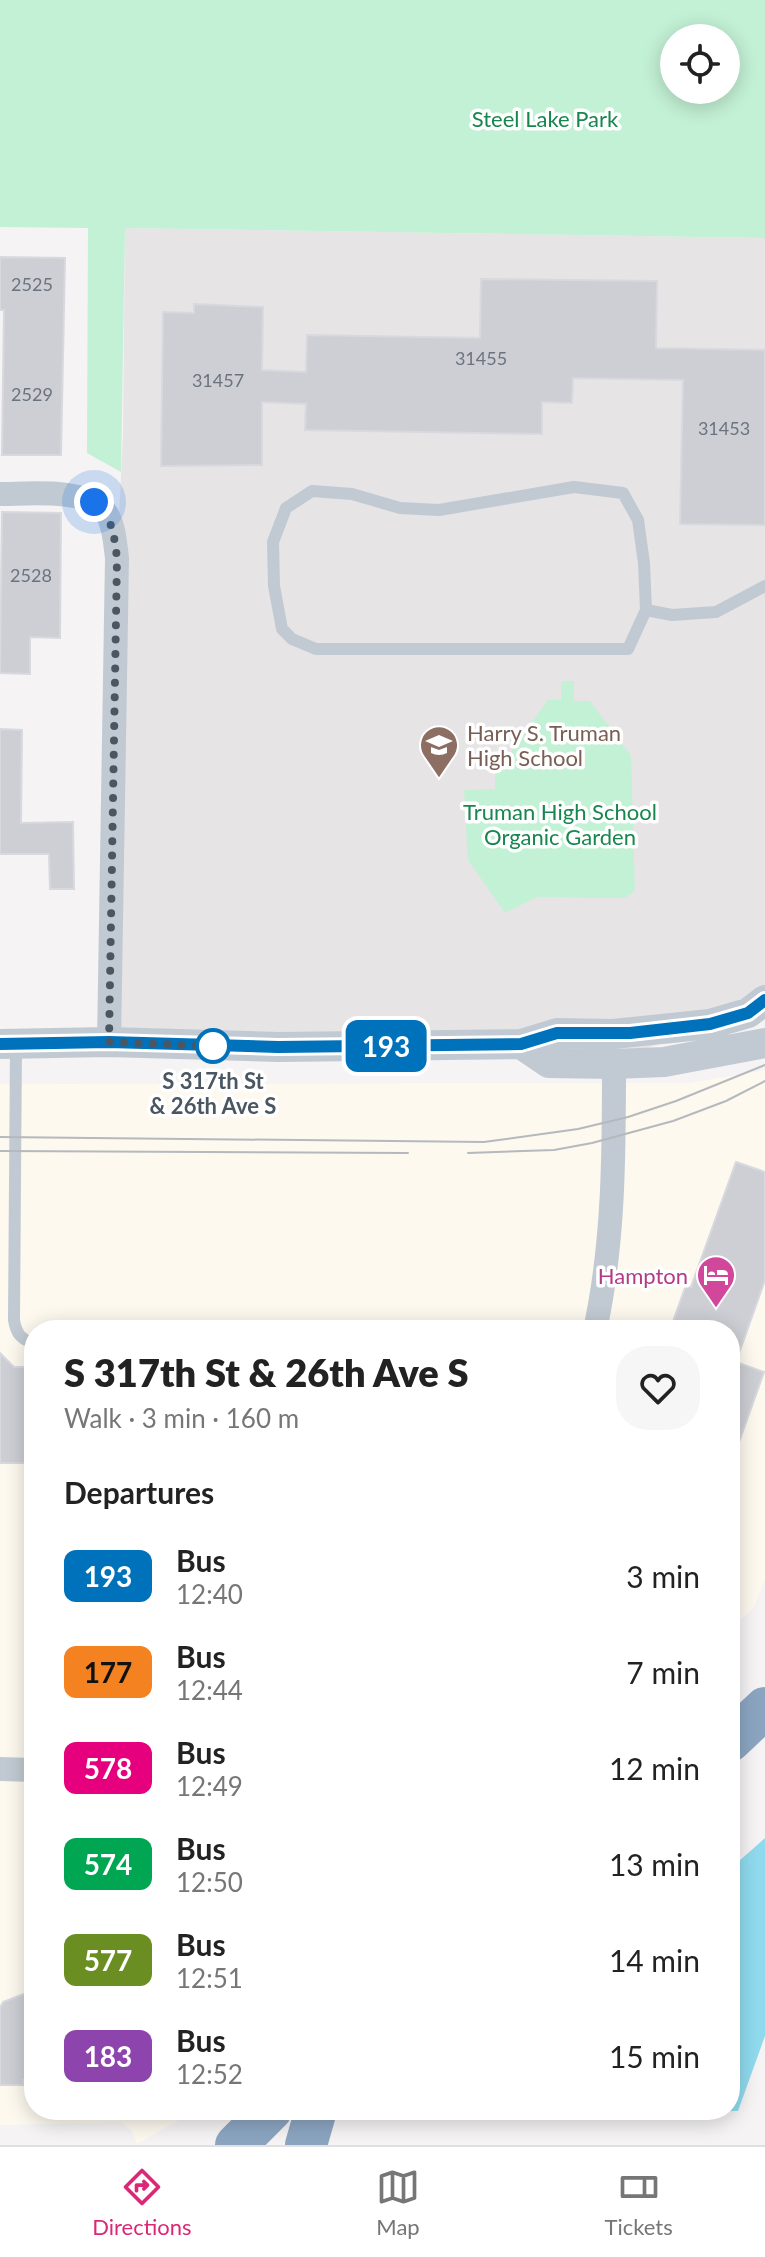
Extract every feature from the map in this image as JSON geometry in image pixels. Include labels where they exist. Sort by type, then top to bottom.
[{"type":"highway","points":[[740,1732],[765,1708]]},
{"type":"highway","points":[[236,2145],[261,2120]]},
{"type":"highway","points":[[306,2145],[313,2120]]},
{"type":"street","points":[[0,494],[74,496],[94,502],[106,512],[114,535],[117,558],[109,1042]]},
{"type":"street","points":[[8,1044],[109,1042],[278,1047],[521,1044],[557,1033],[635,1033],[710,1024],[748,1013],[765,1000]]},
{"type":"street","points":[[521,1044],[549,1063],[614,1064],[664,1062],[765,1043]]},
{"type":"street","points":[[597,1320],[609,1246],[615,1126],[614,1064]]},
{"type":"street","points":[[0,1769],[24,1770]]},
{"type":"lane","points":[[574,487],[623,493],[638,520],[646,610],[628,649],[316,649],[292,639],[282,629],[274,586],[273,542],[286,508],[312,491],[352,494],[400,508],[439,510],[574,487]]},
{"type":"lane","points":[[646,610],[672,615],[716,612],[765,586]]},
{"type":"lane","points":[[8,1044],[7,1278],[16,1329],[24,1338]]},
{"type":"shaded area","name":"Harry S. Truman High School","points":[[125,228],[765,238],[765,1000],[748,1013],[647,1048],[109,1042]]},
{"type":"shaded area","points":[[765,1070],[765,1580],[753,1609],[740,1619],[740,1320],[24,1320],[24,2120],[179,2120],[137,2144],[132,2131],[121,2122],[0,2125],[0,1084],[689,1083]]},
{"type":"green space","name":"Steel Lake Park","points":[[0,0],[765,0],[765,238],[125,228],[121,472],[87,453],[88,228],[0,227]]},
{"type":"green space","name":"Truman High School Organic Garden","points":[[561,681],[574,681],[574,701],[590,701],[631,756],[635,891],[624,898],[537,897],[505,913],[468,860],[464,790],[495,789],[495,774],[548,700],[561,700]]},
{"type":"water","points":[[765,1838],[765,2036],[740,2105],[740,1860]]},
{"type":"building","points":[[0,257],[65,258],[61,455],[2,455],[4,310],[0,310]]},
{"type":"building","points":[[481,279],[657,281],[656,348],[765,350],[765,525],[680,524],[683,380],[573,378],[572,403],[542,402],[542,434],[305,430],[306,404],[262,402],[262,465],[161,466],[163,312],[194,313],[194,304],[263,307],[262,370],[306,372],[307,335],[480,338]]},
{"type":"building","points":[[2,512],[61,513],[60,638],[30,637],[30,674],[0,673]]},
{"type":"building","points":[[0,729],[22,730],[21,823],[73,822],[74,889],[50,889],[49,854],[0,854]]},
{"type":"building","name":"Hampton","points":[[736,1162],[765,1172],[765,1280],[740,1351],[740,1320],[674,1320],[686,1285],[691,1287]]},
{"type":"building","points":[[0,1353],[14,1367],[24,1367],[24,1463],[0,1463]]},
{"type":"building","name":"Hampton","points":[[740,1363],[764,1372],[740,1439]]},
{"type":"building","points":[[24,1994],[23,2085],[0,2085],[0,2008],[3,2002]]},
{"type":"tram line","points":[[0,1137],[484,1142],[578,1129],[628,1117],[765,1065]]},
{"type":"tram line","points":[[468,1153],[554,1150],[592,1143],[673,1121],[726,1101],[765,1081]]},
{"type":"tram line","points":[[0,1151],[408,1153]]},
{"type":"bus line","name":"193","points":[[0,1044],[109,1042],[278,1047],[521,1044],[557,1033],[647,1032],[710,1024],[748,1013],[765,1000]]},
{"type":"place","name":"Harry S. Truman High School","points":[[439,779]]},
{"type":"place","name":"S 317th St & 26th Ave S","points":[[213,1046]]},
{"type":"place","name":"Hampton","points":[[716,1309]]},
{"type":"route","points":[[94,502],[106,512],[114,535],[117,558],[109,1042],[213,1046]]}]
